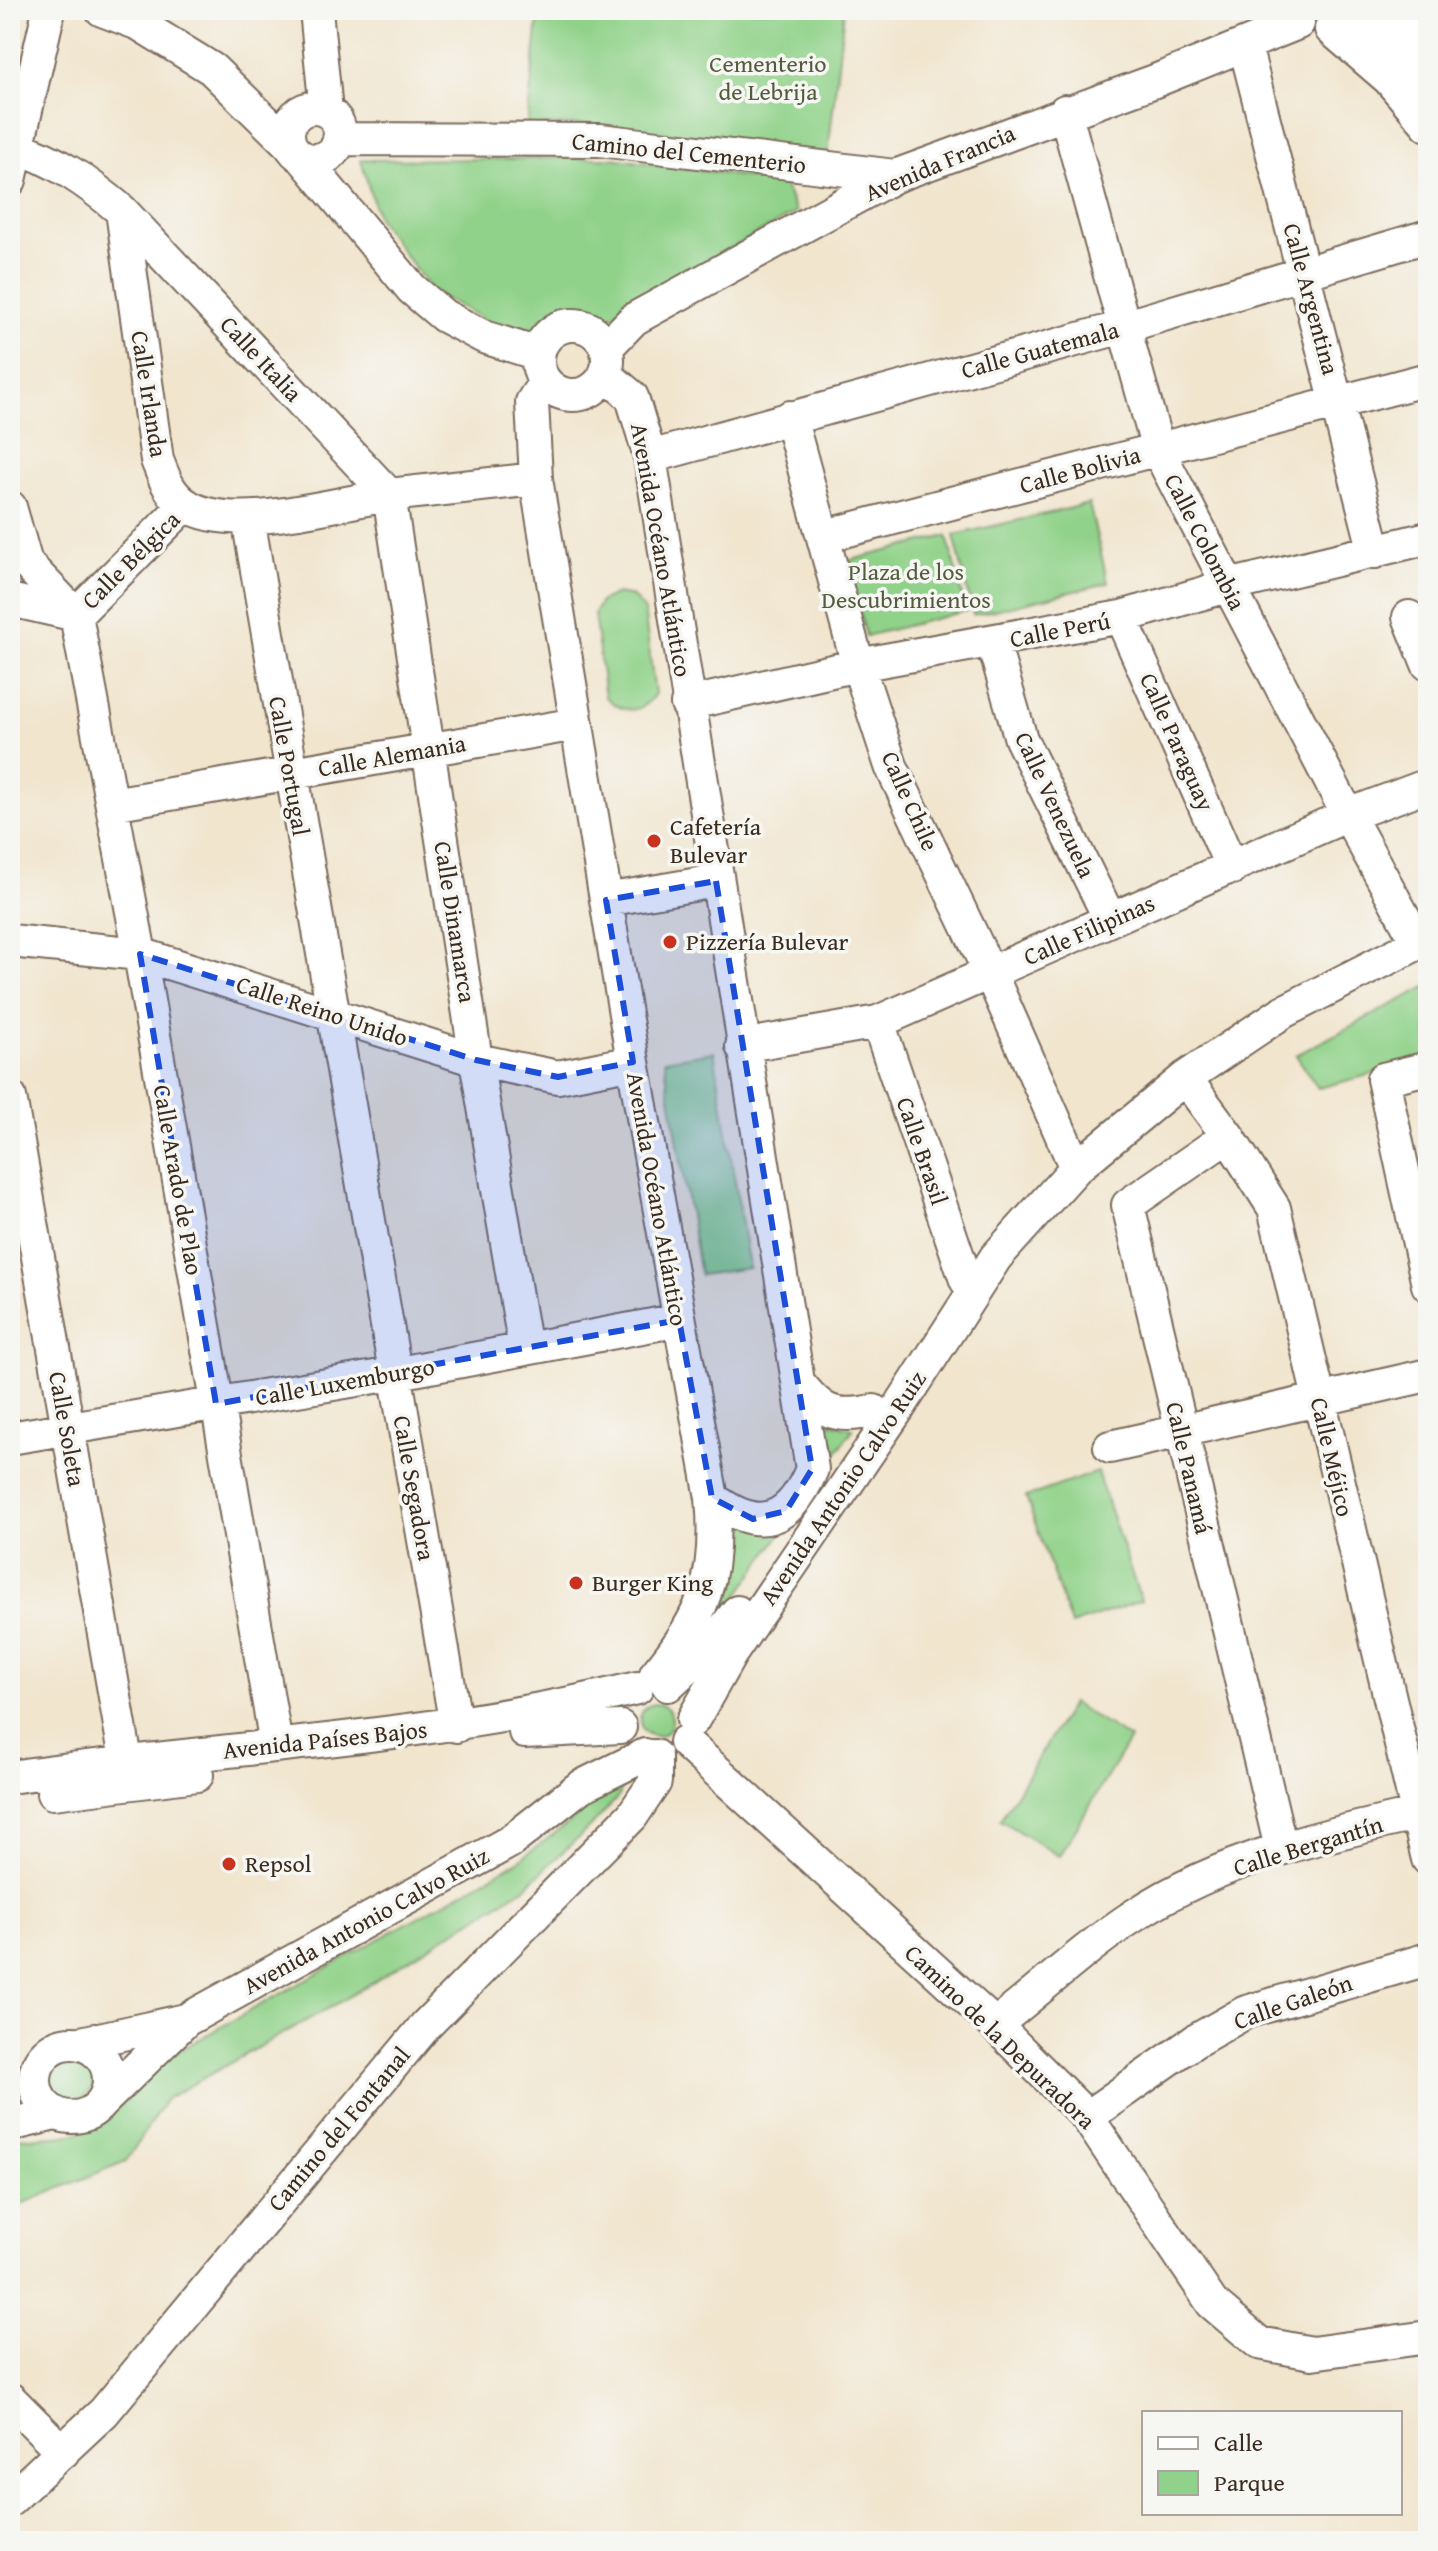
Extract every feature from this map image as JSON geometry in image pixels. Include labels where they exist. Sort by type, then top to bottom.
[{"type":"street","points":[[10,180],[14,146],[49,10]]},
{"type":"street","points":[[102,10],[139,24],[212,69],[296,150],[412,289],[444,316],[541,368],[560,392],[579,394],[590,390],[605,361],[589,329],[567,325],[547,336],[541,368]]},
{"type":"street","points":[[316,10],[326,127],[353,217]]},
{"type":"street","points":[[1401,50],[1402,10]]},
{"type":"street","points":[[1357,16],[1401,50],[1428,87]]},
{"type":"street","points":[[1293,17],[1319,31],[1357,16]]},
{"type":"street","points":[[1357,16],[1389,79],[1428,125]]},
{"type":"street","name":"Avenida Francia","points":[[605,361],[634,319],[895,176],[1245,46],[1293,17]]},
{"type":"street","name":"Calle Argentina","points":[[1245,46],[1375,552]]},
{"type":"street","points":[[247,101],[326,127]]},
{"type":"street","name":"Calle Colombia","points":[[1065,111],[1158,450],[1348,815],[1423,940]]},
{"type":"street","points":[[296,150],[290,121],[326,127]]},
{"type":"street","points":[[296,150],[317,160],[326,127]]},
{"type":"street","name":"Camino del Cementerio","points":[[326,127],[600,140],[895,176]]},
{"type":"street","name":"Calle Italia","points":[[14,146],[45,157],[91,184],[122,211],[389,495]]},
{"type":"street","name":"Calle Irlanda","points":[[122,211],[157,460],[168,487],[185,505]]},
{"type":"street","name":"Calle Guatemala","points":[[650,457],[1123,327],[1428,236]]},
{"type":"street","name":"Avenida Océano Atlántico","points":[[605,361],[632,397],[650,457],[742,1046],[799,1383],[812,1469],[813,1517]]},
{"type":"street","name":"Avenida Océano Atlántico","points":[[541,368],[532,402],[536,479],[633,1062],[712,1498],[716,1538],[704,1605],[690,1631],[651,1686]]},
{"type":"street","name":"Calle Bolivia","points":[[825,536],[1428,379]]},
{"type":"street","name":"Calle Chile","points":[[790,417],[858,665],[891,766],[991,975],[1076,1168]]},
{"type":"street","points":[[185,505],[213,518],[248,518],[389,495],[536,479]]},
{"type":"street","name":"Calle Dinamarca","points":[[389,495],[476,1060],[525,1349]]},
{"type":"street","name":"Calle Bélgica","points":[[76,615],[185,505]]},
{"type":"street","points":[[10,507],[26,563],[76,615]]},
{"type":"street","name":"Calle Portugal","points":[[248,518],[332,1013]]},
{"type":"street","name":"Calle Perú","points":[[687,704],[858,665],[993,643],[1121,617],[1228,586],[1428,538]]},
{"type":"street","points":[[10,600],[76,615]]},
{"type":"street","name":"Calle Arado de Plao","points":[[76,615],[140,954],[276,1745]]},
{"type":"street","name":"Calle Paraguay","points":[[1121,617],[1232,868]]},
{"type":"street","points":[[1409,617],[1428,664]]},
{"type":"street","name":"Calle Venezuela","points":[[993,643],[1021,739],[1110,919]]},
{"type":"street","name":"Calle Alemania","points":[[112,804],[577,724]]},
{"type":"street","name":"Calle Filipinas","points":[[742,1046],[878,1022],[991,975],[1110,919],[1348,815],[1428,785]]},
{"type":"street","points":[[606,900],[716,881]]},
{"type":"street","name":"Avenida Antonio Calvo Ruiz","points":[[651,1686],[714,1642],[813,1517],[996,1257],[1076,1168],[1185,1078],[1283,1012],[1423,940]]},
{"type":"street","name":"Calle Reino Unido","points":[[10,941],[140,954],[476,1060],[558,1077],[633,1062]]},
{"type":"street","name":"Calle Segadora","points":[[332,1013],[456,1726]]},
{"type":"street","name":"Calle Brasil","points":[[878,1022],[966,1280]]},
{"type":"street","points":[[1428,1068],[1383,1079],[1421,1212],[1428,1285]]},
{"type":"street","name":"Calle Méjico","points":[[1185,1078],[1228,1136],[1274,1208],[1318,1400],[1423,1813],[1428,1859]]},
{"type":"street","name":"Calle Soleta","points":[[10,1097],[126,1760]]},
{"type":"street","name":"Calle Panamá","points":[[1228,1136],[1128,1205],[1281,1848]]},
{"type":"street","name":"Avenida Antonio Calvo Ruiz","points":[[689,1731],[730,1655],[874,1411],[938,1315],[966,1280],[996,1257]]},
{"type":"street","name":"Calle Luxemburgo","points":[[10,1438],[393,1374],[679,1320]]},
{"type":"street","points":[[1110,1447],[1428,1375]]},
{"type":"street","points":[[799,1383],[814,1403],[833,1414],[874,1411]]},
{"type":"street","points":[[712,1498],[733,1513],[768,1519],[786,1511],[801,1495],[812,1469]]},
{"type":"street","points":[[651,1686],[686,1699],[689,1731],[666,1755],[636,1743],[623,1705],[651,1686]]},
{"type":"street","name":"Avenida Países Bajos","points":[[10,1777],[126,1760],[456,1726],[543,1712],[651,1686]]},
{"type":"street","name":"Avenida Países Bajos","points":[[10,1798],[545,1729],[636,1743]]},
{"type":"street","name":"Camino de la Depuradora","points":[[689,1731],[1087,2117],[1212,2303],[1259,2343],[1312,2353],[1428,2337]]},
{"type":"street","name":"Avenida Antonio Calvo Ruiz","points":[[102,2102],[186,2020],[511,1841],[636,1743]]},
{"type":"street","name":"Camino del Fontanal","points":[[10,2500],[104,2412],[426,2025],[632,1816],[655,1782],[636,1743]]},
{"type":"street","name":"Calle Bergantín","points":[[995,2025],[1135,1915],[1209,1876],[1281,1848],[1423,1813]]},
{"type":"street","name":"Calle Galeón","points":[[1087,2117],[1195,2041],[1246,2012],[1428,1959]]},
{"type":"street","name":"Avenida Antonio Calvo Ruiz","points":[[81,2043],[186,2020]]},
{"type":"street","points":[[10,2125],[55,2114],[81,2116],[102,2102],[110,2079],[108,2067],[92,2048],[81,2043],[57,2045],[22,2081],[55,2114]]},
{"type":"street","points":[[10,2399],[63,2452]]},
{"type":"highlighted area","points":[[716,881],[812,1469],[786,1511],[753,1519],[712,1498],[679,1320],[216,1404],[140,954],[476,1060],[558,1077],[633,1062],[606,900]]},
{"type":"green space","name":"Cementerio de Lebrija","points":[[539,10],[844,10],[828,154],[594,124],[527,126]]},
{"type":"green space","points":[[611,158],[783,182],[796,212],[603,321],[559,315],[521,340],[431,290],[378,219],[361,160]]},
{"type":"green space","points":[[1089,504],[1108,583],[973,615],[954,535]]},
{"type":"green space","name":"Plaza de los Descubrimientos","points":[[947,536],[966,611],[866,636],[847,561]]},
{"type":"green space","points":[[617,594],[633,597],[644,610],[655,694],[644,706],[632,710],[619,707],[605,697],[594,614],[601,601]]},
{"type":"green space","points":[[1428,986],[1428,1060],[1318,1088],[1296,1055]]},
{"type":"green space","points":[[714,1052],[749,1268],[700,1275],[664,1060]]},
{"type":"green space","points":[[817,1419],[853,1429],[824,1470]]},
{"type":"green space","points":[[1097,1472],[1141,1601],[1071,1625],[1026,1497]]},
{"type":"green space","points":[[725,1522],[785,1527],[725,1615],[708,1621]]},
{"type":"green space","points":[[1072,1703],[1130,1739],[1059,1856],[1000,1820]]},
{"type":"green space","points":[[656,1704],[667,1709],[672,1720],[667,1731],[656,1736],[645,1731],[640,1720],[645,1709]]},
{"type":"green space","points":[[624,1781],[619,1796],[596,1821],[524,1888],[345,1999],[166,2099],[126,2161],[10,2209],[10,2138],[62,2135],[95,2126],[121,2105],[153,2065],[518,1861]]},
{"type":"green space","points":[[71,2058],[86,2065],[93,2080],[86,2095],[71,2102],[56,2095],[49,2080],[56,2065]]},
{"type":"place","name":"Cafetería Bulevar","points":[[654,841]]},
{"type":"place","name":"Pizzería Bulevar","points":[[670,942]]},
{"type":"place","name":"Burger King","points":[[576,1583]]},
{"type":"place","name":"Repsol","points":[[229,1864]]}]
